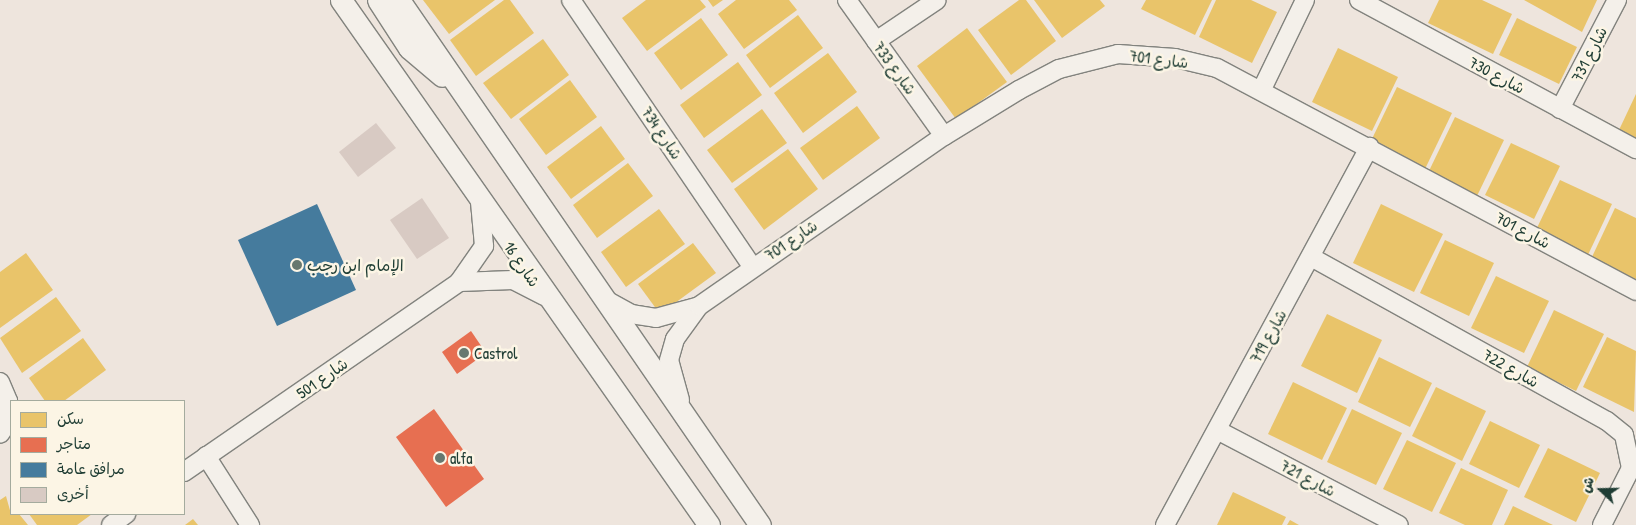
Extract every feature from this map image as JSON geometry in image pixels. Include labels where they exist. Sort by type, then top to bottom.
[{"type":"street","name":"شارع 16","points":[[341,0],[544,296],[709,525]]},
{"type":"street","points":[[378,0],[410,48],[463,94]]},
{"type":"street","points":[[399,0],[608,301],[760,525]]},
{"type":"street","name":"شارع 734","points":[[570,0],[752,266]]},
{"type":"street","name":"شارع 733","points":[[847,0],[944,136]]},
{"type":"street","points":[[876,41],[937,0]]},
{"type":"street","points":[[1262,89],[1305,0]]},
{"type":"street","name":"شارع 730","points":[[1359,0],[1636,148]]},
{"type":"street","name":"شارع 731","points":[[1560,109],[1617,0]]},
{"type":"street","name":"شارع 701","points":[[684,413],[669,360],[675,339],[699,306],[752,266],[944,136],[1060,69],[1118,54],[1175,58],[1217,68],[1262,89],[1636,291]]},
{"type":"street","name":"شارع 719","points":[[1165,525],[1311,258],[1369,147]]},
{"type":"street","name":"شارع 501","points":[[185,471],[459,282],[484,246],[480,202]]},
{"type":"street","name":"شارع 722","points":[[1311,258],[1607,421],[1624,435],[1631,468],[1602,525]]},
{"type":"street","points":[[459,282],[513,280],[544,296]]},
{"type":"street","name":"شارع 701","points":[[608,301],[631,314],[656,318],[699,306]]},
{"type":"street","points":[[0,382],[8,401],[8,422],[0,434]]},
{"type":"street","name":"شارع 721","points":[[1217,430],[1398,525]]},
{"type":"street","points":[[206,456],[250,525]]},
{"type":"street","points":[[111,525],[125,515]]},
{"type":"building: سكن","points":[[423,0],[495,0],[449,34]]},
{"type":"building: سكن","points":[[504,0],[510,0],[534,33],[476,76],[450,40]]},
{"type":"building: سكن","points":[[646,0],[700,0],[706,7],[647,51],[622,18]]},
{"type":"building: سكن","points":[[708,0],[723,0],[713,7]]},
{"type":"building: سكن","points":[[736,0],[789,0],[797,10],[744,49],[718,14]]},
{"type":"building: سكن","points":[[1019,0],[1026,0],[1056,41],[1011,75],[978,30]]},
{"type":"building: سكن","points":[[1034,0],[1100,0],[1105,6],[1062,38]]},
{"type":"building: سكن","points":[[1146,0],[1212,0],[1195,35],[1141,9]]},
{"type":"building: سكن","points":[[1216,0],[1251,0],[1277,12],[1252,63],[1199,37]]},
{"type":"building: سكن","points":[[1439,0],[1482,0],[1512,14],[1493,54],[1428,23]]},
{"type":"building: سكن","points":[[1524,0],[1597,0],[1582,32]]},
{"type":"building: سكن","points":[[798,15],[823,48],[770,88],[746,55]]},
{"type":"building: سكن","points":[[701,18],[728,55],[681,90],[654,53]]},
{"type":"building: سكن","points":[[1517,18],[1577,47],[1559,84],[1499,55]]},
{"type":"building: سكن","points":[[967,28],[1007,82],[956,119],[917,66]]},
{"type":"building: سكن","points":[[543,39],[569,75],[511,119],[483,83]]},
{"type":"building: سكن","points":[[1338,48],[1398,77],[1372,131],[1312,102]]},
{"type":"building: سكن","points":[[828,53],[857,92],[803,133],[774,93]]},
{"type":"building: سكن","points":[[738,62],[762,95],[704,138],[680,105]]},
{"type":"building: سكن","points":[[570,80],[597,117],[546,155],[519,119]]},
{"type":"building: سكن","points":[[1397,87],[1452,113],[1425,169],[1370,143]]},
{"type":"building: سكن","points":[[1636,94],[1636,138],[1619,130]]},
{"type":"building: سكن","points":[[857,106],[880,138],[823,180],[800,148]]},
{"type":"building: سكن","points":[[762,109],[787,143],[732,183],[707,150]]},
{"type":"building: سكن","points":[[1455,117],[1504,140],[1477,196],[1428,173]]},
{"type":"building: سكن","points":[[601,126],[625,159],[571,199],[547,167]]},
{"type":"building: سكن","points":[[1511,143],[1560,166],[1534,219],[1485,195]]},
{"type":"building: سكن","points":[[788,149],[818,189],[764,230],[734,189]]},
{"type":"building: سكن","points":[[628,163],[653,196],[597,238],[573,205]]},
{"type":"building: سكن","points":[[1560,180],[1612,204],[1587,257],[1535,232]]},
{"type":"building: سكن","points":[[1381,204],[1443,234],[1414,292],[1353,263]]},
{"type":"building: سكن","points":[[1615,208],[1636,218],[1636,280],[1591,259]]},
{"type":"building: سكن","points":[[659,209],[685,244],[626,287],[601,252]]},
{"type":"building: سكن","points":[[1445,240],[1494,263],[1469,316],[1420,293]]},
{"type":"building: سكن","points":[[693,243],[716,273],[660,314],[638,284]]},
{"type":"building: سكن","points":[[26,253],[53,290],[0,328],[0,272]]},
{"type":"building: سكن","points":[[1496,276],[1549,301],[1524,353],[1471,328]]},
{"type":"building: سكن","points":[[56,297],[81,331],[22,373],[0,338]]},
{"type":"building: سكن","points":[[1554,310],[1604,334],[1576,391],[1527,367]]},
{"type":"building: سكن","points":[[1327,314],[1382,340],[1357,393],[1301,366]]},
{"type":"building: سكن","points":[[1607,337],[1636,351],[1634,412],[1583,387]]},
{"type":"building: سكن","points":[[83,338],[106,370],[65,400],[44,400],[29,378]]},
{"type":"building: سكن","points":[[1379,357],[1432,383],[1410,427],[1358,402]]},
{"type":"building: سكن","points":[[1293,382],[1347,408],[1322,460],[1268,434]]},
{"type":"building: سكن","points":[[1436,387],[1486,411],[1462,461],[1412,436]]},
{"type":"building: سكن","points":[[1352,409],[1402,433],[1376,485],[1327,462]]},
{"type":"building: سكن","points":[[1490,421],[1540,445],[1519,488],[1469,464]]},
{"type":"building: سكن","points":[[1407,440],[1456,463],[1432,512],[1383,489]]},
{"type":"building: سكن","points":[[1548,448],[1600,473],[1576,522],[1524,497]]},
{"type":"building: سكن","points":[[1461,468],[1508,490],[1492,525],[1465,525],[1439,513]]},
{"type":"building: سكن","points":[[1233,492],[1286,517],[1282,525],[1217,525]]},
{"type":"building: سكن","points":[[6,496],[10,515],[20,515],[28,525],[0,525],[0,500]]},
{"type":"building: سكن","points":[[1513,506],[1553,525],[1504,525]]},
{"type":"building: سكن","points":[[30,515],[91,515],[77,525],[37,525]]},
{"type":"building: سكن","points":[[193,519],[198,525],[185,525]]},
{"type":"building: سكن","points":[[1290,520],[1299,525],[1287,525]]},
{"type":"building: متاجر","name":"Castrol","points":[[471,331],[486,353],[457,374],[442,352]]},
{"type":"building: متاجر","name":"alfa","points":[[434,409],[484,479],[446,507],[396,437]]},
{"type":"building: مرافق عامة","name":"الإمام ابن رجب","points":[[317,204],[356,290],[277,326],[238,240]]},
{"type":"building: أخرى","points":[[376,123],[396,148],[358,177],[339,152]]},
{"type":"building: أخرى","points":[[422,198],[449,238],[417,259],[390,220]]},
{"type":"place","name":"الإمام ابن رجب","points":[[297,265]]},
{"type":"place","name":"Castrol","points":[[464,353]]},
{"type":"place","name":"alfa","points":[[440,458]]}]
